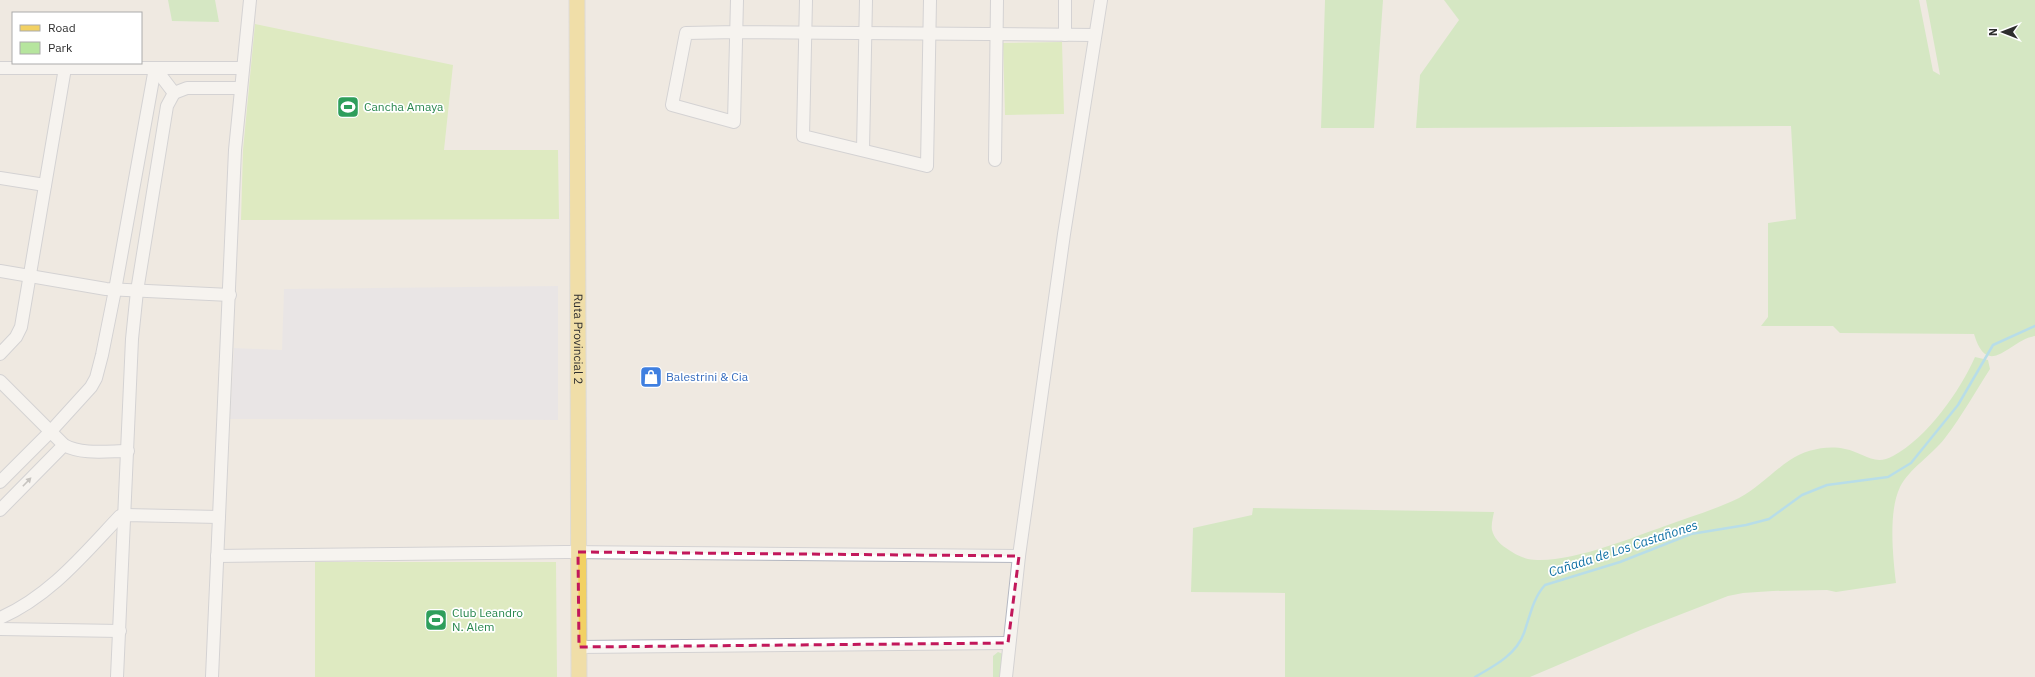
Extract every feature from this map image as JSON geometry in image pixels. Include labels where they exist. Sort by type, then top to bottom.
[{"type":"main road","name":"Ruta Provincial 2","points":[[577,0],[579,677]]},
{"type":"street","points":[[212,677],[230,295],[235,150],[250,0]]},
{"type":"street","points":[[737,0],[737,32],[734,122],[672,105],[686,33],[737,32],[1095,35]]},
{"type":"street","points":[[806,0],[803,136],[927,166],[928,34],[930,0]]},
{"type":"street","points":[[863,150],[866,0]]},
{"type":"street","points":[[995,160],[997,0]]},
{"type":"street","points":[[1065,0],[1065,35]]},
{"type":"street","points":[[1006,677],[1008,643],[1019,556],[1063,242],[1101,0]]},
{"type":"street","points":[[0,68],[243,68]]},
{"type":"street","points":[[0,354],[18,333],[30,275],[65,68]]},
{"type":"street","points":[[155,68],[174,93]]},
{"type":"street","points":[[0,482],[51,431],[90,387],[96,378],[115,290],[155,68]]},
{"type":"street","points":[[117,677],[132,339],[137,291],[167,106],[174,93],[187,88],[241,88]]},
{"type":"street","points":[[0,178],[45,185]]},
{"type":"street","points":[[0,271],[115,290],[230,295]]},
{"type":"street","points":[[0,381],[64,445],[80,451],[128,451]]},
{"type":"street","points":[[0,510],[64,445]]},
{"type":"street","points":[[0,618],[28,604],[54,585],[120,516],[219,517]]},
{"type":"street","points":[[217,556],[578,552],[1019,556]]},
{"type":"street","points":[[0,629],[120,632]]},
{"type":"street","points":[[579,647],[1008,643]]},
{"type":"highlighted area","points":[[578,552],[1019,556],[1008,643],[579,647]]},
{"type":"shaded area","points":[[558,286],[558,420],[230,419],[234,348],[282,350],[284,289]]},
{"type":"green space","points":[[168,0],[215,0],[219,22],[172,21]]},
{"type":"green space","points":[[1325,0],[1383,0],[1374,128],[1321,128]]},
{"type":"green space","points":[[1444,0],[1919,0],[1933,71],[1940,75],[1926,0],[2035,0],[2035,336],[2026,339],[2000,354],[1993,356],[1986,355],[1980,348],[1974,334],[1840,333],[1833,326],[1761,326],[1768,317],[1768,223],[1796,219],[1791,126],[1416,128],[1420,75],[1459,20]]},
{"type":"green space","name":"Cancha Amaya","points":[[255,24],[453,65],[444,150],[558,150],[559,219],[241,220],[243,150]]},
{"type":"green space","points":[[1062,42],[1064,114],[1005,115],[1003,43]]},
{"type":"green space","points":[[1975,357],[1988,360],[1990,369],[1951,430],[1940,444],[1904,480],[1896,497],[1892,535],[1896,583],[1836,592],[1827,590],[1773,591],[1743,593],[1728,596],[1643,629],[1530,677],[1285,677],[1285,593],[1191,592],[1193,528],[1252,515],[1253,508],[1494,512],[1492,528],[1493,533],[1499,543],[1522,557],[1543,560],[1578,555],[1597,550],[1703,513],[1739,498],[1752,490],[1790,460],[1809,451],[1824,448],[1838,448],[1880,460],[1893,456],[1906,448],[1930,426],[1961,384]]},
{"type":"green space","name":"Club Leandro N. Alem","points":[[315,562],[556,562],[557,677],[315,677]]},
{"type":"green space","points":[[998,652],[1003,654],[1003,677],[993,677],[993,656]]},
{"type":"waterway","name":"Cañada de Los Castañones","points":[[1475,677],[1490,669],[1516,648],[1524,633],[1535,601],[1545,585],[1620,562],[1691,534],[1746,525],[1769,519],[1802,495],[1827,485],[1888,477],[1911,463],[1958,405],[1993,345],[2035,326]]},
{"type":"place","name":"Cancha Amaya","points":[[348,107]]},
{"type":"place","name":"Balestrini & Cia","points":[[651,377]]},
{"type":"place","name":"Club Leandro N. Alem","points":[[436,620]]}]
